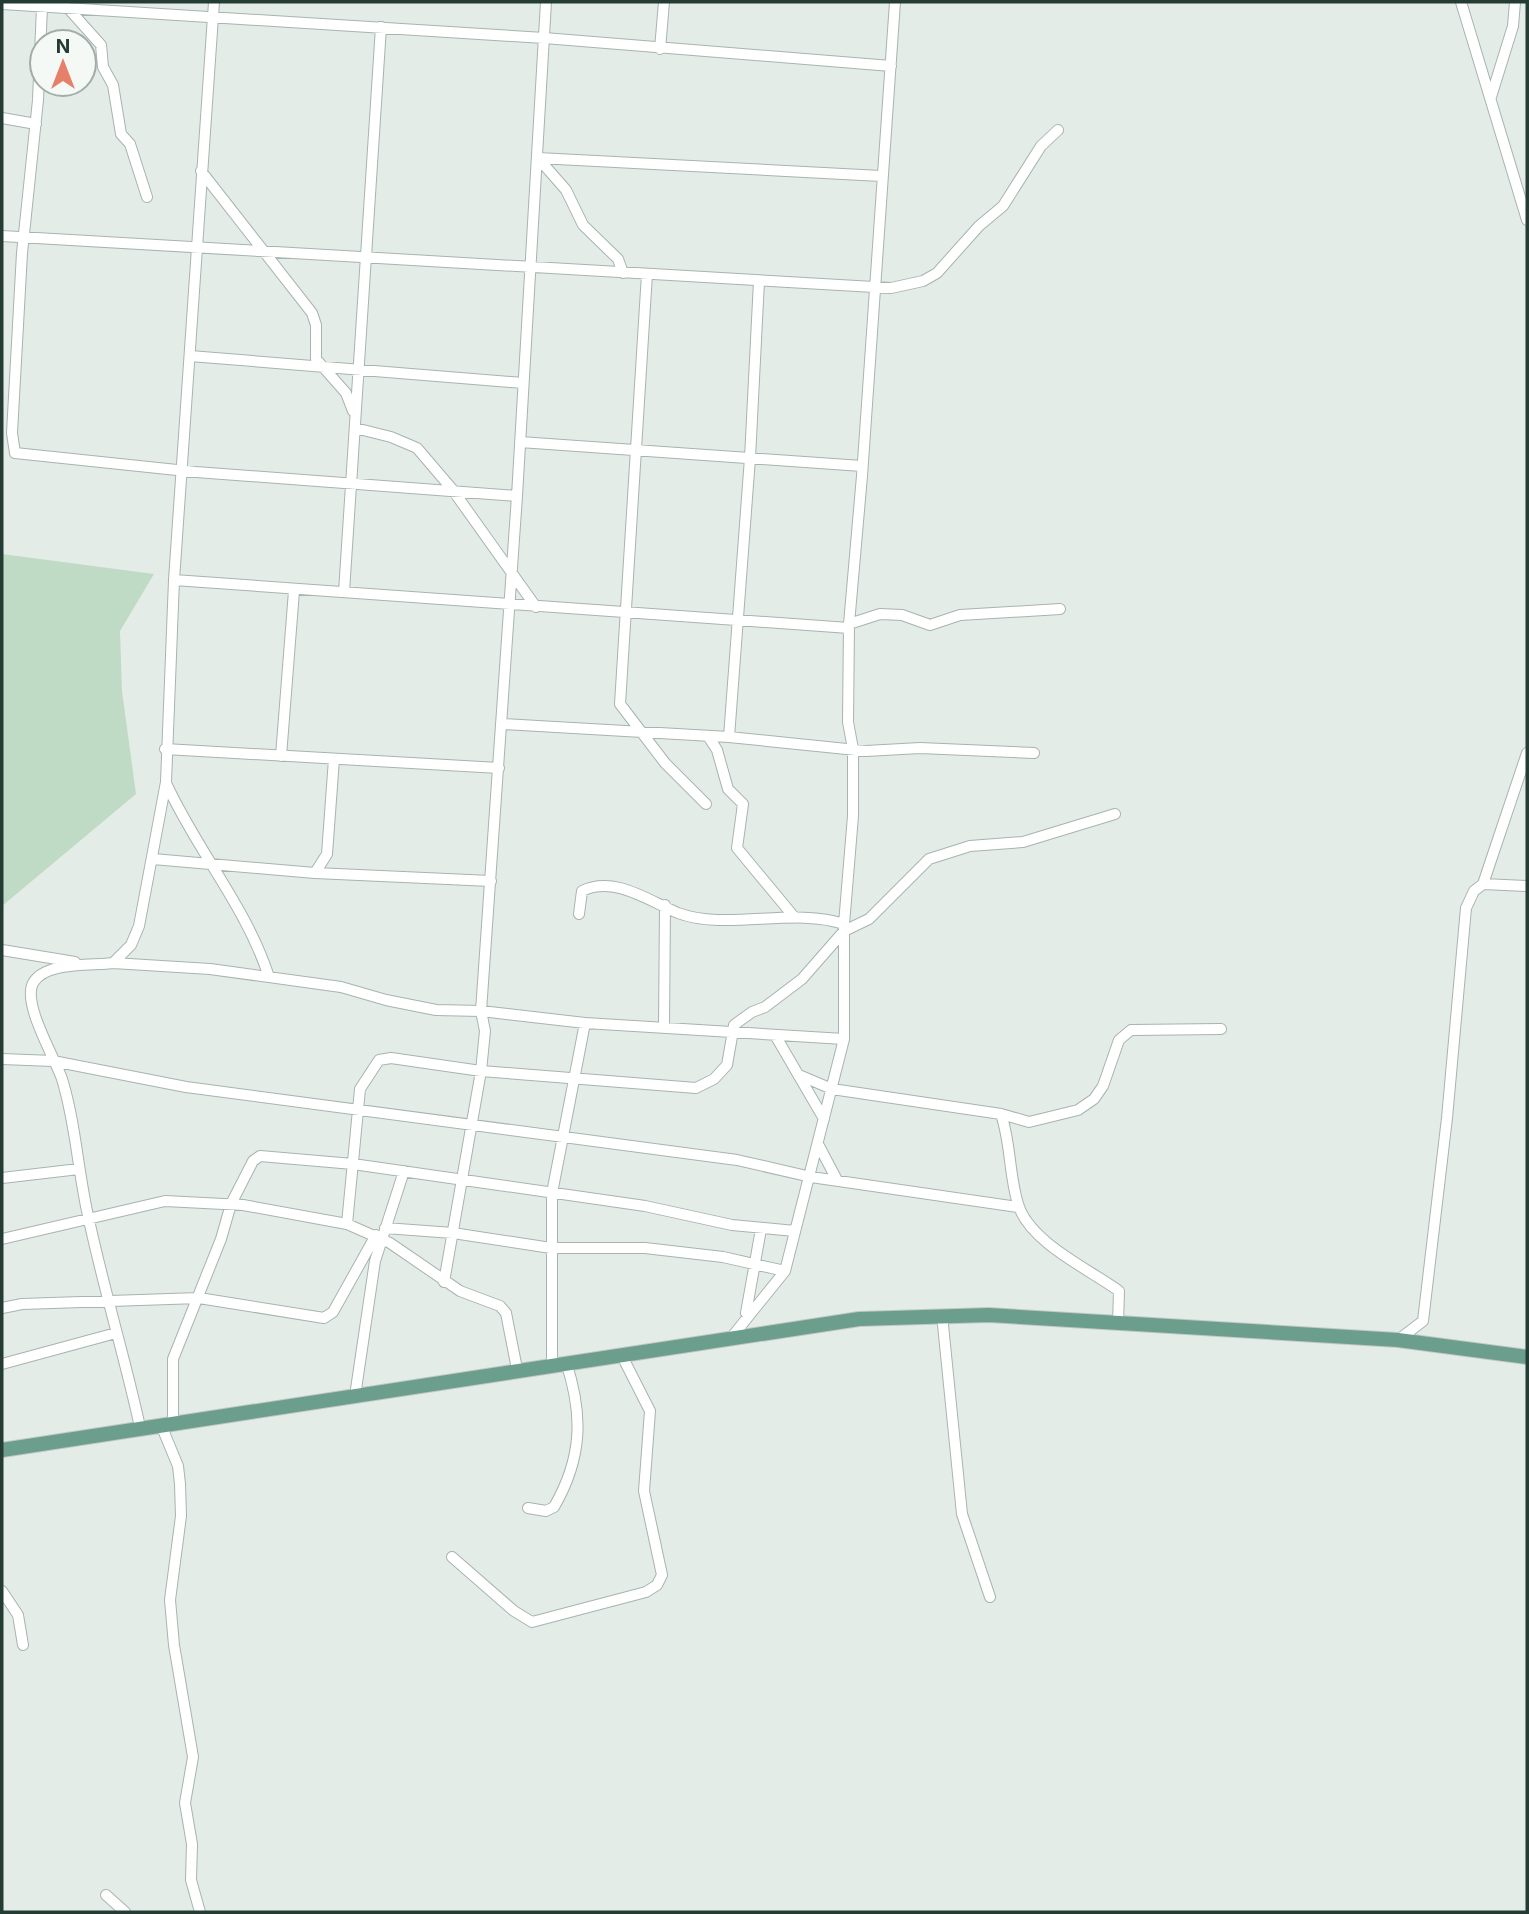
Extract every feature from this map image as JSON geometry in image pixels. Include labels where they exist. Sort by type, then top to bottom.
[{"type":"main road","points":[[2,1450],[859,1319],[942,1315],[1118,1324],[1398,1340],[1527,1357]]},
{"type":"street","points":[[113,963],[131,945],[139,926],[141,900],[153,859],[166,782],[164,749],[174,580],[214,2]]},
{"type":"street","points":[[444,1282],[481,1071],[485,1031],[481,1011],[503,724],[510,569],[517,496],[546,2]]},
{"type":"street","points":[[660,49],[664,2]]},
{"type":"street","points":[[731,1338],[746,1315],[785,1270],[811,1177],[844,1039],[844,928],[852,844],[853,749],[848,722],[849,626],[895,2]]},
{"type":"street","points":[[1461,2],[1527,220]]},
{"type":"street","points":[[1491,97],[1513,26],[1515,2]]},
{"type":"street","points":[[2,4],[42,7],[65,4],[891,66]]},
{"type":"street","points":[[65,4],[102,45],[103,67],[113,85],[121,134],[130,144],[147,197]]},
{"type":"street","points":[[42,7],[36,124],[25,236],[12,433],[15,453],[517,496]]},
{"type":"street","points":[[344,592],[381,27]]},
{"type":"street","points":[[2,118],[36,124]]},
{"type":"street","points":[[2,236],[874,289],[906,285],[937,273],[979,226],[1003,206],[1041,146],[1058,130]]},
{"type":"street","points":[[538,158],[881,176]]},
{"type":"street","points":[[538,158],[566,190],[583,225],[618,259],[623,272]]},
{"type":"street","points":[[201,171],[316,319],[316,359],[346,394],[355,425]]},
{"type":"street","points":[[647,274],[620,704],[665,763],[706,804]]},
{"type":"street","points":[[729,737],[750,458],[759,281]]},
{"type":"street","points":[[190,356],[523,383]]},
{"type":"street","points":[[355,425],[417,448],[452,489],[536,607]]},
{"type":"street","points":[[520,442],[862,466]]},
{"type":"street","points":[[174,580],[295,591],[849,626],[880,614],[902,615],[930,625],[960,615],[1059,609]]},
{"type":"street","points":[[281,756],[295,591]]},
{"type":"street","points":[[503,724],[729,737],[853,749],[1034,753]]},
{"type":"street","points":[[708,736],[717,750],[728,789],[743,804],[737,848],[794,918]]},
{"type":"street","points":[[164,749],[499,768]]},
{"type":"street","points":[[1398,1340],[1423,1321],[1447,1118],[1466,908],[1474,891],[1483,884],[1527,753]]},
{"type":"street","points":[[315,873],[327,854],[334,759]]},
{"type":"street","points":[[166,782],[183,818],[244,914],[258,942],[269,977]]},
{"type":"street","points":[[347,1224],[360,1089],[379,1060],[391,1058],[481,1071],[696,1088],[714,1079],[727,1065],[734,1025],[765,1007],[802,979],[844,928],[869,919],[929,859],[970,846],[1023,842],[1115,814]]},
{"type":"street","points":[[153,859],[315,873],[491,881]]},
{"type":"street","points":[[1483,884],[1527,886]]},
{"type":"street","points":[[579,914],[582,891],[592,886],[609,885],[665,905],[678,913],[707,918],[794,918],[844,928]]},
{"type":"street","points":[[664,1026],[665,905]]},
{"type":"street","points":[[2,950],[88,963],[210,969],[269,977],[341,987],[436,1010],[481,1011],[585,1024],[664,1026],[844,1039]]},
{"type":"street","points":[[88,963],[46,973],[34,982],[31,992],[33,1006],[66,1096],[89,1221],[140,1427]]},
{"type":"street","points":[[528,1508],[546,1511],[554,1507],[576,1447],[579,1416],[559,1363],[551,1248],[552,1193],[585,1024]]},
{"type":"street","points":[[799,1075],[832,1089],[1001,1114],[1030,1122],[1078,1110],[1094,1099],[1103,1086],[1119,1040],[1131,1030],[1220,1029]]},
{"type":"street","points":[[775,1035],[824,1119]]},
{"type":"street","points":[[2,1059],[53,1060],[145,1081],[470,1127],[737,1160],[811,1177],[1018,1208]]},
{"type":"street","points":[[1001,1114],[1008,1134],[1018,1208],[1050,1247],[1119,1291],[1118,1324]]},
{"type":"street","points":[[818,1144],[837,1180]]},
{"type":"street","points":[[200,1912],[191,1880],[192,1844],[185,1803],[193,1757],[174,1645],[170,1600],[181,1516],[180,1483],[167,1424],[173,1359],[199,1298],[231,1204],[253,1161],[260,1156],[353,1164],[645,1206],[761,1229],[795,1231]]},
{"type":"street","points":[[2,1178],[79,1169]]},
{"type":"street","points":[[355,1396],[375,1261],[381,1234],[404,1171]]},
{"type":"street","points":[[2,1240],[165,1201],[231,1204],[347,1224],[381,1234],[453,1233],[551,1248],[646,1248],[785,1270]]},
{"type":"street","points":[[746,1315],[761,1229]]},
{"type":"street","points":[[381,1234],[444,1282],[500,1306],[506,1313],[517,1370]]},
{"type":"street","points":[[2,1308],[22,1304],[199,1298],[324,1318],[333,1312],[381,1234]]},
{"type":"street","points":[[942,1315],[962,1514],[990,1597]]},
{"type":"street","points":[[2,1364],[116,1333]]},
{"type":"street","points":[[452,1557],[514,1611],[532,1622],[646,1592],[657,1585],[662,1575],[644,1491],[650,1411],[621,1354]]},
{"type":"street","points":[[2,1591],[18,1615],[23,1645]]},
{"type":"street","points":[[106,1895],[125,1912]]},
{"type":"green space","points":[[2,554],[154,574],[120,631],[122,691],[136,794],[2,906]]}]
